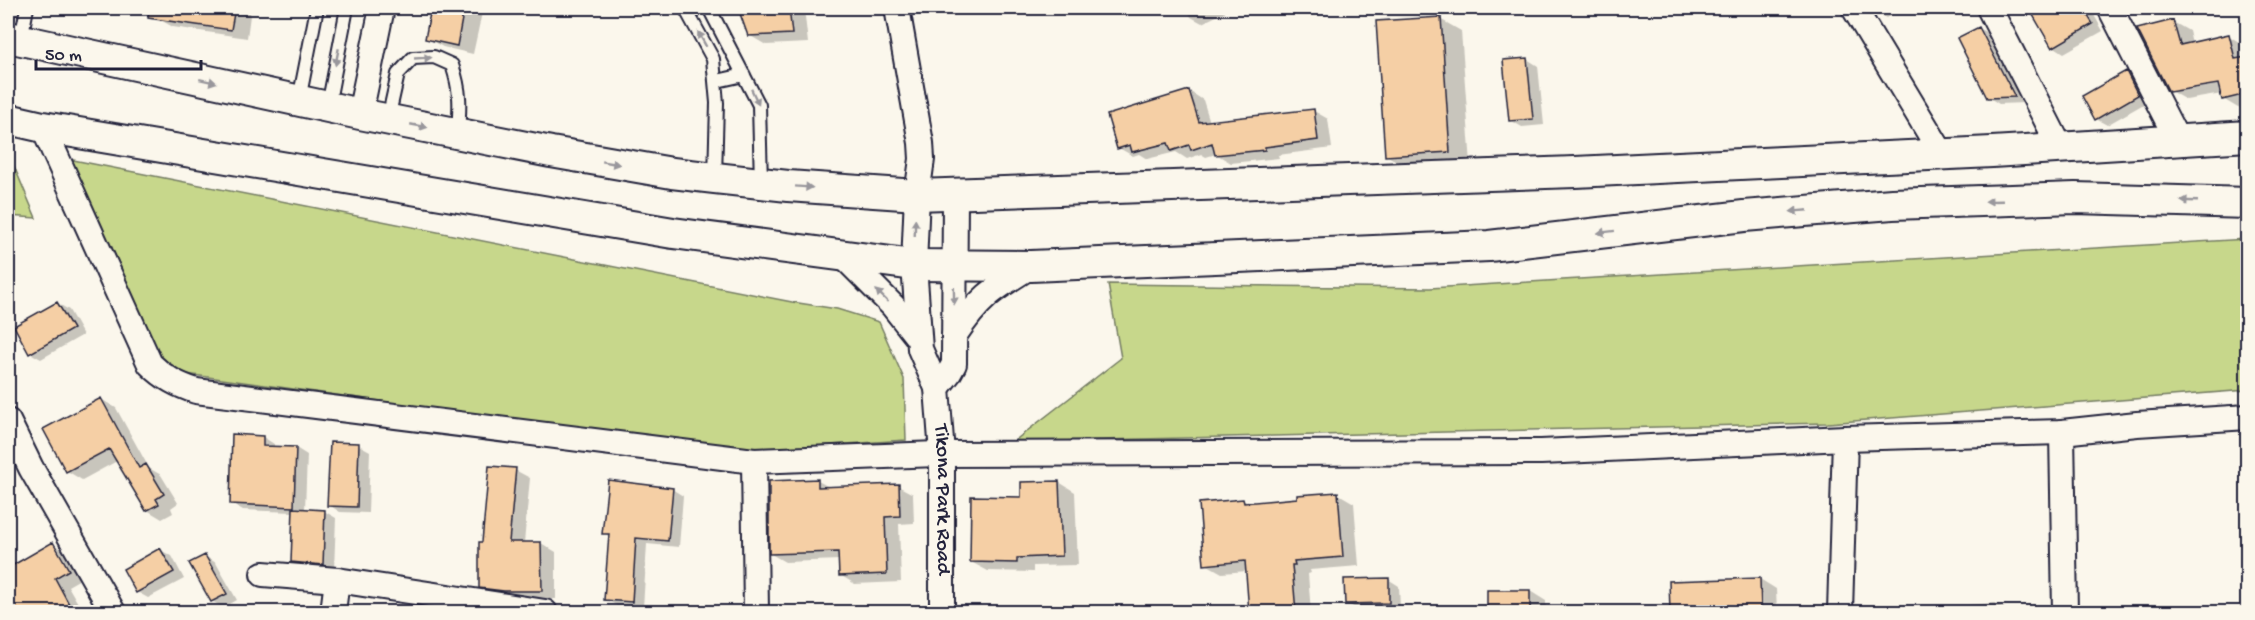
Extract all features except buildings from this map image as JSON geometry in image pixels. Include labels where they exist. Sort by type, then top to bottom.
[{"type":"street","points":[[374,117],[382,8]]},
{"type":"street","name":"Tikona Park Road","points":[[897,8],[921,143],[922,159],[917,195],[914,265],[922,357],[937,387],[942,454],[942,612]]},
{"type":"street","points":[[1854,8],[1942,154]]},
{"type":"street","points":[[1989,8],[2060,147]]},
{"type":"street","points":[[2110,8],[2177,139]]},
{"type":"street","points":[[14,38],[374,117],[573,156],[715,178],[917,195],[1575,172],[2247,136]]},
{"type":"street","points":[[8,119],[44,128],[673,233],[914,265],[954,267],[1031,266],[1489,246],[1744,216],[1892,204],[2075,198],[2247,203]]},
{"type":"street","points":[[44,128],[150,364],[161,375],[178,385],[196,391],[754,461],[942,454],[1541,452],[1845,438],[2062,432],[2137,424],[2247,417]]},
{"type":"street","points":[[937,387],[950,374],[954,364],[955,195]]},
{"type":"street","name":"Tikona Park Road","points":[[842,255],[893,306],[919,339]]},
{"type":"street","points":[[954,336],[981,299],[1031,266]]},
{"type":"street","points":[[8,421],[113,612]]},
{"type":"street","points":[[2062,432],[2065,612]]},
{"type":"street","points":[[1840,612],[1845,438]]},
{"type":"street","points":[[754,461],[756,612]]},
{"type":"street","points":[[263,574],[337,580],[476,607],[545,612]]},
{"type":"street","points":[[333,612],[337,580]]},
{"type":"lane","points":[[14,38],[27,8]]},
{"type":"lane","points":[[299,101],[317,8]]},
{"type":"lane","points":[[328,107],[347,8]]},
{"type":"lane","points":[[685,8],[713,59],[717,81],[715,178]]},
{"type":"lane","points":[[709,8],[759,105],[761,183]]},
{"type":"lane","points":[[374,117],[398,74],[413,58],[434,57],[452,65],[460,86],[458,134]]},
{"type":"lane","points":[[717,81],[744,75]]},
{"type":"green space","points":[[8,152],[36,218],[8,216]]},
{"type":"green space","points":[[48,155],[837,309],[879,322],[904,379],[906,440],[740,451],[165,371]]},
{"type":"green space","points":[[2247,239],[2247,390],[1828,423],[1013,442],[1121,358],[1108,284],[1430,288]]}]
